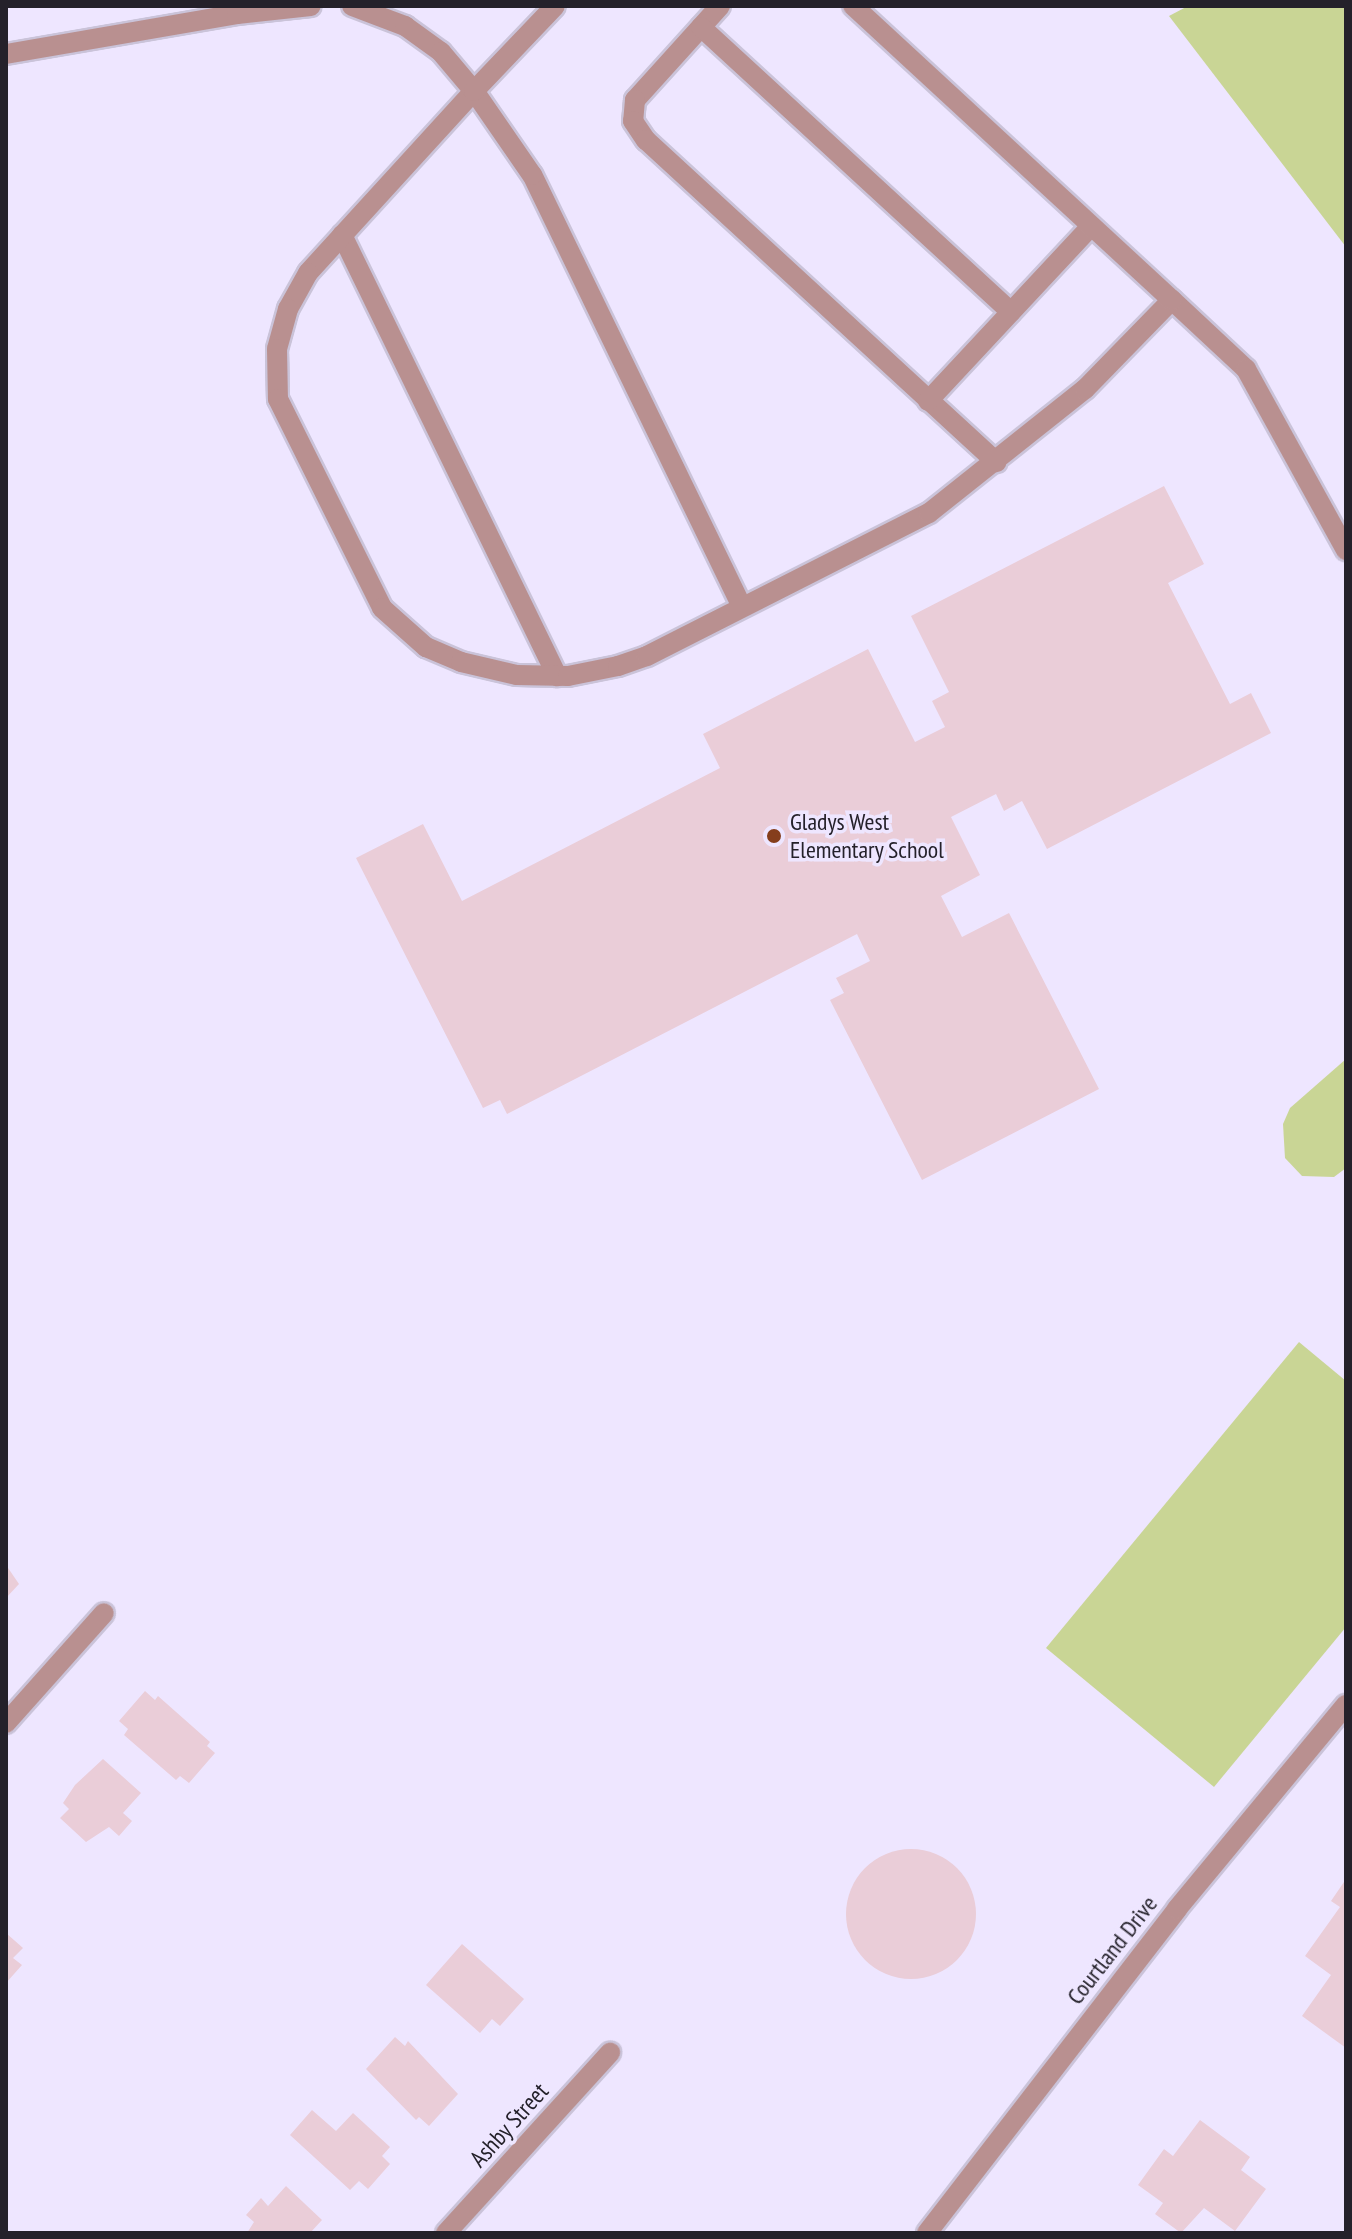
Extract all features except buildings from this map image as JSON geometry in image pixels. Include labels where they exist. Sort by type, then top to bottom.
[{"type":"street","points":[[6,54],[237,14],[311,6]]},
{"type":"street","points":[[352,6],[405,26],[441,52],[474,91],[532,175],[742,607]]},
{"type":"street","points":[[555,6],[308,273],[288,309],[277,349],[278,399],[382,608],[402,630],[461,662],[517,675],[557,676],[647,656],[929,513],[1085,389],[1172,300]]},
{"type":"street","points":[[720,6],[635,100],[633,121],[646,140],[996,462]]},
{"type":"street","points":[[853,6],[1246,369],[1346,550]]},
{"type":"street","points":[[701,27],[1011,312]]},
{"type":"street","points":[[928,401],[1091,226]]},
{"type":"street","points":[[342,235],[557,676]]},
{"type":"street","points":[[6,1723],[104,1613]]},
{"type":"street","name":"Courtland Drive","points":[[927,2233],[1177,1909],[1346,1705]]},
{"type":"street","name":"Ashby Street","points":[[446,2233],[610,2053]]},
{"type":"green space","points":[[1188,6],[1346,6],[1346,247],[1169,16]]},
{"type":"green space","points":[[1346,1059],[1346,1168],[1334,1177],[1302,1176],[1285,1158],[1283,1124],[1290,1108]]},
{"type":"green space","points":[[1299,1342],[1346,1381],[1346,1627],[1214,1787],[1046,1648]]},
{"type":"place","name":"Gladys West Elementary School","points":[[774,836]]}]
